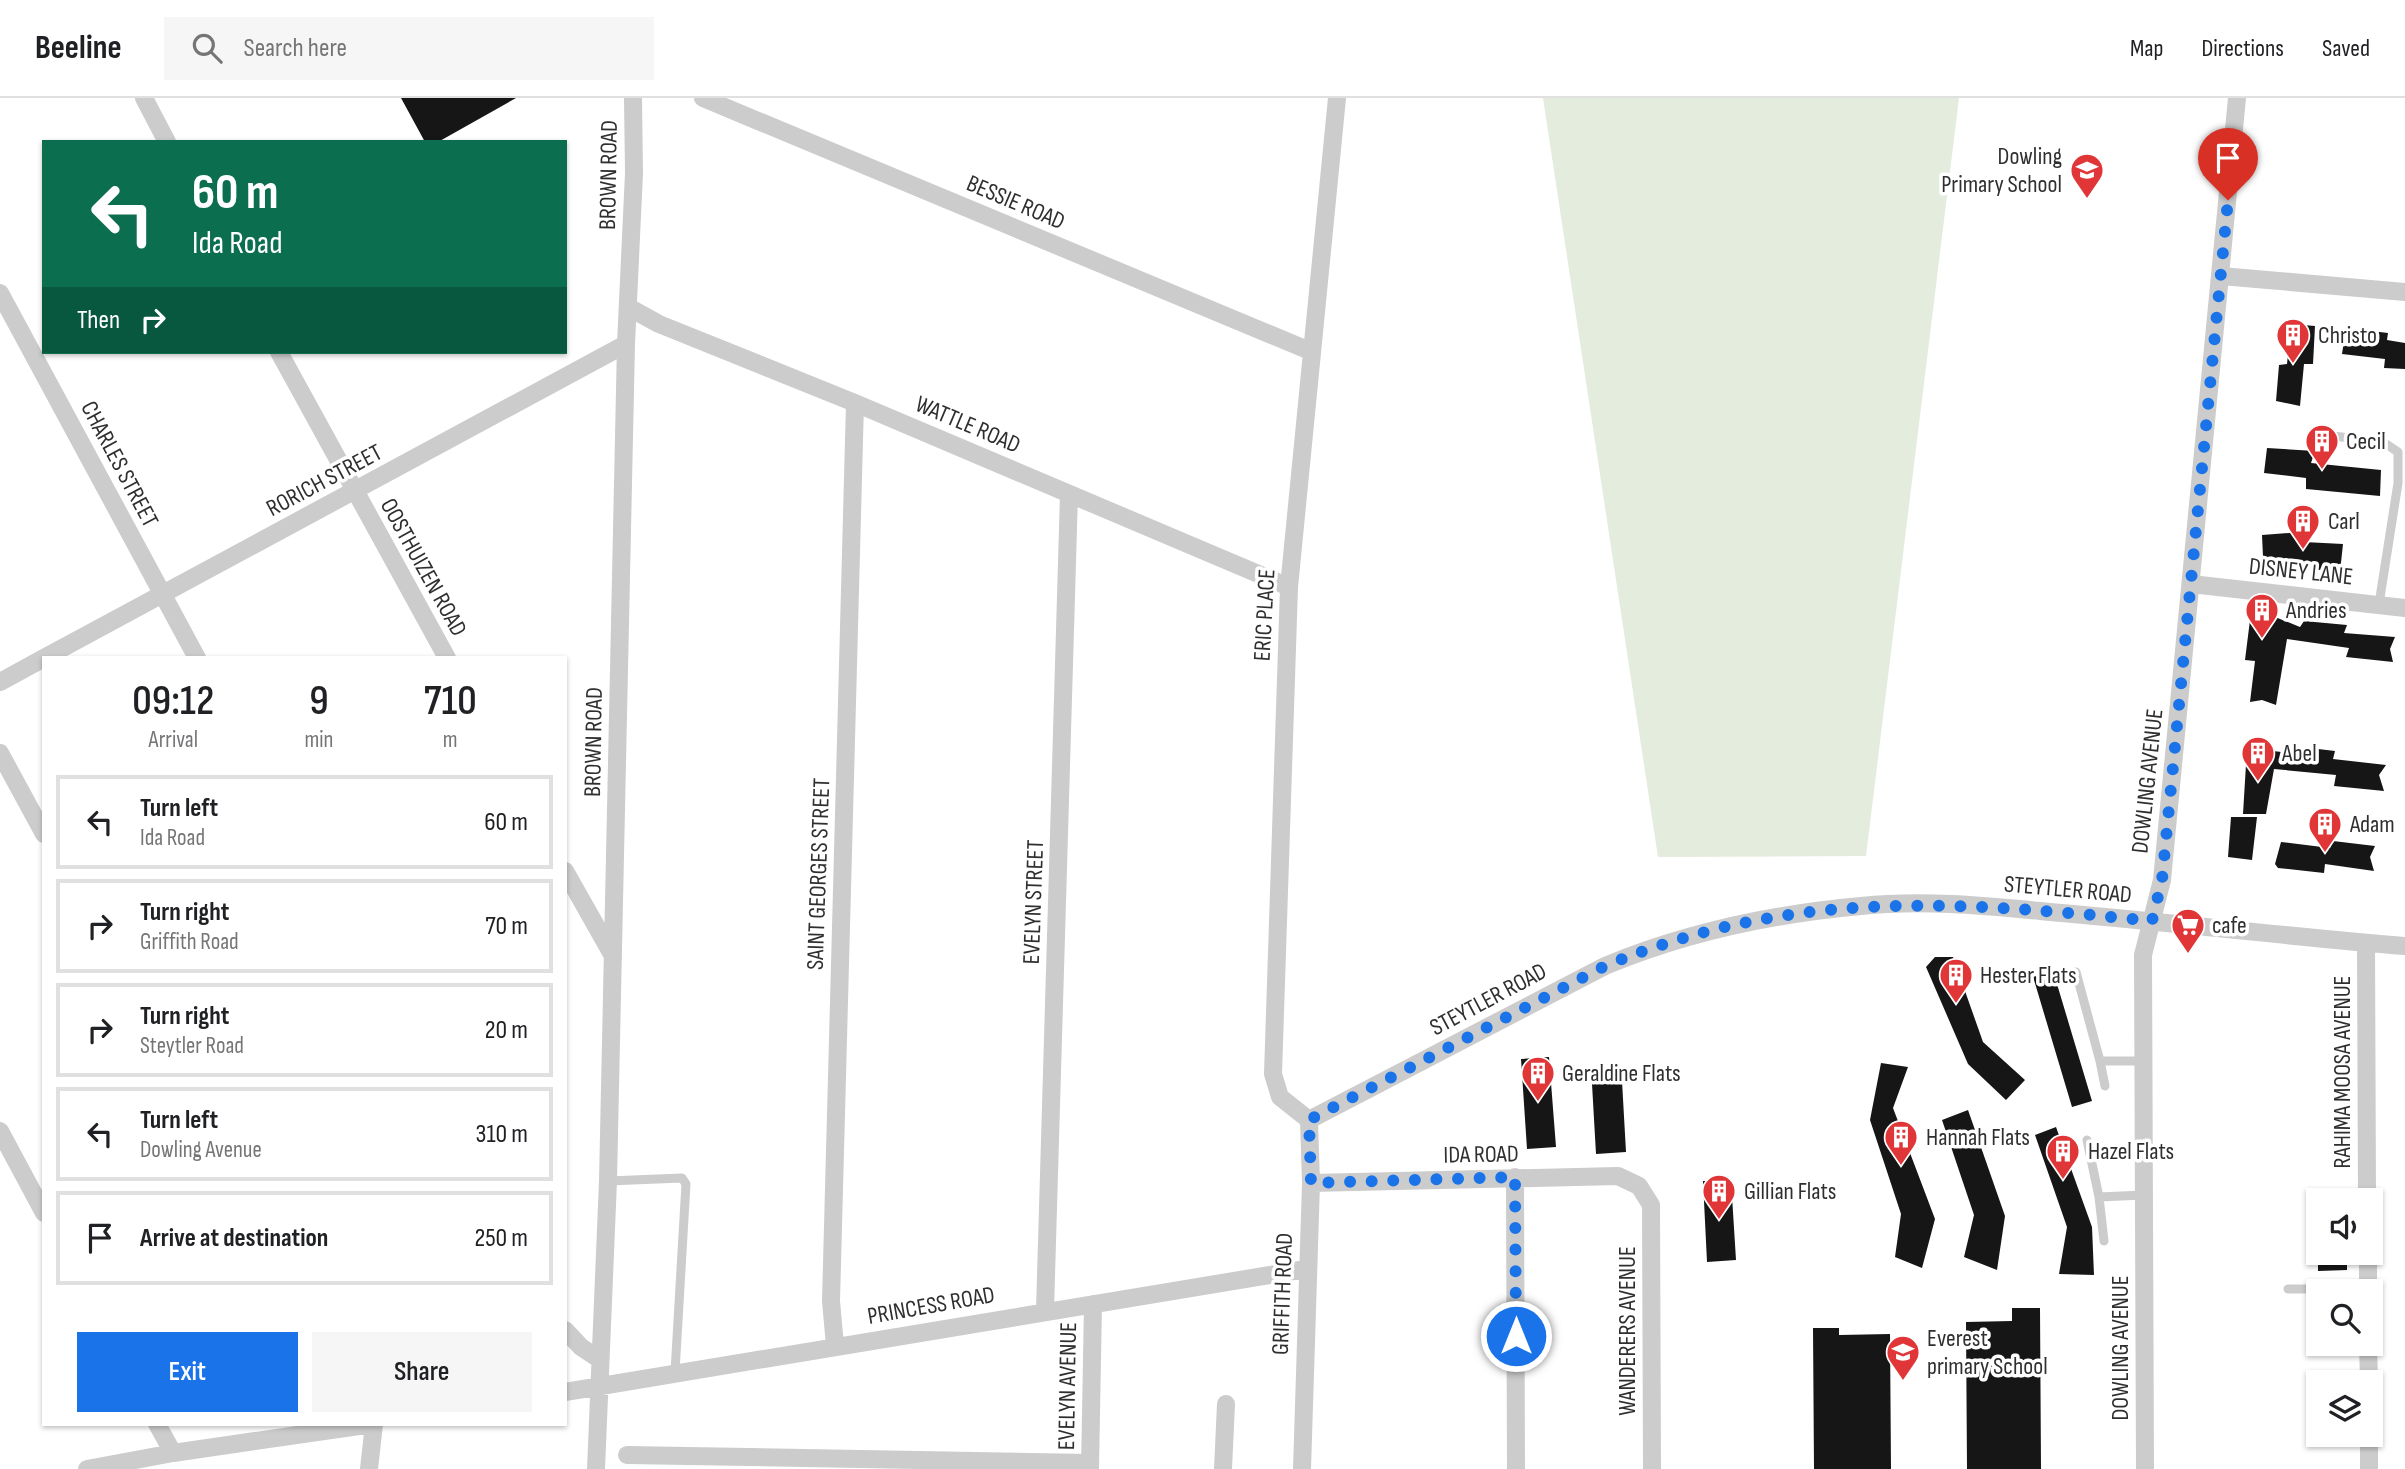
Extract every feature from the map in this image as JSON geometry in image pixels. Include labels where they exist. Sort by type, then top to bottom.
[{"type":"street","points":[[144,98],[166,140]]},
{"type":"street","name":"BROWN ROAD","points":[[597,1386],[608,1181],[625,344],[634,173],[633,98]]},
{"type":"street","name":"BESSIE ROAD","points":[[703,98],[1310,351]]},
{"type":"street","name":"ERIC PLACE","points":[[1309,1120],[1280,1097],[1273,1074],[1289,587],[1310,351],[1337,98]]},
{"type":"street","name":"DOWLING AVENUE","points":[[2145,1469],[2143,955],[2162,880],[2237,98]]},
{"type":"street","points":[[2221,275],[2405,292]]},
{"type":"street","name":"CHARLES STREET","points":[[0,293],[196,656]]},
{"type":"street","name":"WATTLE ROAD","points":[[628,307],[659,324],[855,403],[1289,587]]},
{"type":"street","name":"RORICH STREET","points":[[48,656],[625,344]]},
{"type":"street","name":"OOSTHUIZEN ROAD","points":[[280,354],[446,656]]},
{"type":"street","name":"SAINT GEORGES STREET","points":[[835,1346],[831,1301],[855,403]]},
{"type":"street","name":"EVELYN STREET","points":[[1045,1310],[1069,494]]},
{"type":"street","name":"DISNEY LANE","points":[[2191,583],[2405,608]]},
{"type":"street","name":"RORICH STREET","points":[[0,682],[42,659]]},
{"type":"street","points":[[0,753],[42,830]]},
{"type":"street","points":[[567,875],[613,957]]},
{"type":"street","name":"STEYTLER ROAD","points":[[1309,1120],[1605,966],[1647,948],[1751,920],[1863,905],[1922,904],[2152,921],[2405,946]]},
{"type":"street","name":"RAHIMA MOOSA AVENUE","points":[[2366,943],[2367,1188]]},
{"type":"street","name":"GRIFFITH ROAD","points":[[1302,1469],[1306,1269],[1311,1183],[1309,1120]]},
{"type":"street","points":[[0,1131],[42,1209]]},
{"type":"street","name":"IDA ROAD","points":[[1311,1183],[1618,1176],[1629,1180],[1646,1194]]},
{"type":"street","points":[[1515,1177],[1516,1469]]},
{"type":"street","name":"WANDERERS AVENUE","points":[[1646,1194],[1651,1205],[1652,1469]]},
{"type":"street","name":"PRINCESS ROAD","points":[[567,1392],[1045,1310],[1306,1269]]},
{"type":"street","name":"EVELYN AVENUE","points":[[1090,1466],[1093,1304]]},
{"type":"street","points":[[567,1332],[581,1347],[599,1359]]},
{"type":"street","points":[[596,1469],[597,1386]]},
{"type":"street","points":[[1223,1469],[1226,1404]]},
{"type":"street","points":[[158,1426],[173,1453]]},
{"type":"street","points":[[87,1469],[173,1453],[359,1426]]},
{"type":"street","points":[[369,1469],[373,1426]]},
{"type":"street","points":[[2369,1447],[2369,1469]]},
{"type":"street","points":[[627,1455],[749,1463],[1090,1466]]},
{"type":"lane","points":[[2333,436],[2383,442],[2398,452],[2398,483],[2379,604]]},
{"type":"lane","points":[[2076,972],[2105,1086]]},
{"type":"lane","points":[[2100,1061],[2142,1061]]},
{"type":"lane","points":[[2087,1140],[2099,1197],[2104,1241]]},
{"type":"lane","points":[[608,1181],[682,1178],[686,1184],[674,1372]]},
{"type":"lane","points":[[2099,1197],[2144,1195]]},
{"type":"lane","points":[[2288,1289],[2306,1289]]},
{"type":"green space","points":[[1543,98],[1959,98],[1866,856],[1658,857]]},
{"type":"building","points":[[401,98],[516,98],[442,140],[424,140]]},
{"type":"building","name":"Christo","points":[[2291,324],[2315,326],[2313,364],[2304,364],[2300,406],[2276,401],[2279,365],[2287,364]]},
{"type":"building","points":[[2346,328],[2388,333],[2387,340],[2405,343],[2405,369],[2384,368],[2385,359],[2342,354]]},
{"type":"building","name":"Cecil","points":[[2267,448],[2315,451],[2311,463],[2381,470],[2380,496],[2306,489],[2306,478],[2264,473]]},
{"type":"building","name":"Carl","points":[[2303,532],[2304,542],[2343,544],[2340,572],[2301,568],[2301,560],[2263,557],[2262,535]]},
{"type":"building","points":[[2251,612],[2263,612],[2300,627],[2304,621],[2347,625],[2344,633],[2395,637],[2390,649],[2393,662],[2346,657],[2349,648],[2287,639],[2276,705],[2262,700],[2250,702],[2255,661],[2245,660]]},
{"type":"building","points":[[2293,746],[2335,751],[2333,759],[2386,765],[2379,775],[2384,791],[2334,786],[2336,775],[2274,769],[2266,814],[2243,814],[2247,748],[2291,753]]},
{"type":"building","points":[[2231,817],[2257,817],[2252,860],[2228,857]]},
{"type":"building","name":"Adam","points":[[2333,841],[2375,846],[2370,857],[2374,871],[2325,864],[2324,873],[2278,868],[2275,864],[2281,842],[2330,848]]},
{"type":"building","name":"Hester Flats","points":[[1935,957],[1953,957],[1983,1042],[2025,1080],[2006,1100],[1968,1064],[1926,967]]},
{"type":"building","points":[[2051,964],[2092,1101],[2072,1107],[2031,970]]},
{"type":"building","name":"Geraldine Flats","points":[[1549,1057],[1556,1147],[1527,1149],[1521,1059]]},
{"type":"building","name":"Hannah Flats","points":[[1881,1063],[1908,1067],[1893,1108],[1935,1219],[1922,1268],[1895,1257],[1901,1214],[1870,1120]]},
{"type":"building","points":[[1622,1081],[1626,1152],[1596,1154],[1592,1084]]},
{"type":"building","points":[[1968,1110],[2005,1216],[1997,1270],[1964,1257],[1974,1215],[1942,1120]]},
{"type":"building","name":"Hazel Flats","points":[[2056,1127],[2092,1227],[2094,1275],[2059,1274],[2067,1227],[2035,1135]]},
{"type":"building","name":"Gillian Flats","points":[[1731,1180],[1736,1260],[1707,1262],[1703,1181]]},
{"type":"building","points":[[2318,1265],[2347,1265],[2347,1270],[2318,1271]]},
{"type":"building","points":[[2012,1308],[2040,1308],[2041,1469],[1967,1469],[1966,1322],[2012,1321]]},
{"type":"building","points":[[1813,1328],[1839,1328],[1839,1335],[1890,1334],[1891,1469],[1814,1469]]},
{"type":"place","name":"Dowling Primary School","points":[[2087,200]]},
{"type":"place","name":"Christo","points":[[2293,365]]},
{"type":"place","name":"Cecil","points":[[2322,471]]},
{"type":"place","name":"Carl","points":[[2303,551]]},
{"type":"place","name":"Andries","points":[[2262,640]]},
{"type":"place","name":"Abel","points":[[2258,783]]},
{"type":"place","name":"Adam","points":[[2325,854]]},
{"type":"place","name":"cafe","points":[[2188,955]]},
{"type":"place","name":"Hester Flats","points":[[1956,1005]]},
{"type":"place","name":"Geraldine Flats","points":[[1538,1103]]},
{"type":"place","name":"Hannah Flats","points":[[1901,1167]]},
{"type":"place","name":"Hazel Flats","points":[[2063,1181]]},
{"type":"place","name":"Gillian Flats","points":[[1719,1221]]},
{"type":"place","name":"Everest primary School","points":[[1903,1382]]},
{"type":"route","points":[[1516,1336],[1515,1177],[1311,1183],[1309,1120],[1605,966],[1647,948],[1725,926],[1863,905],[1922,904],[1993,907],[2152,921],[2162,880],[2228,200]]}]
